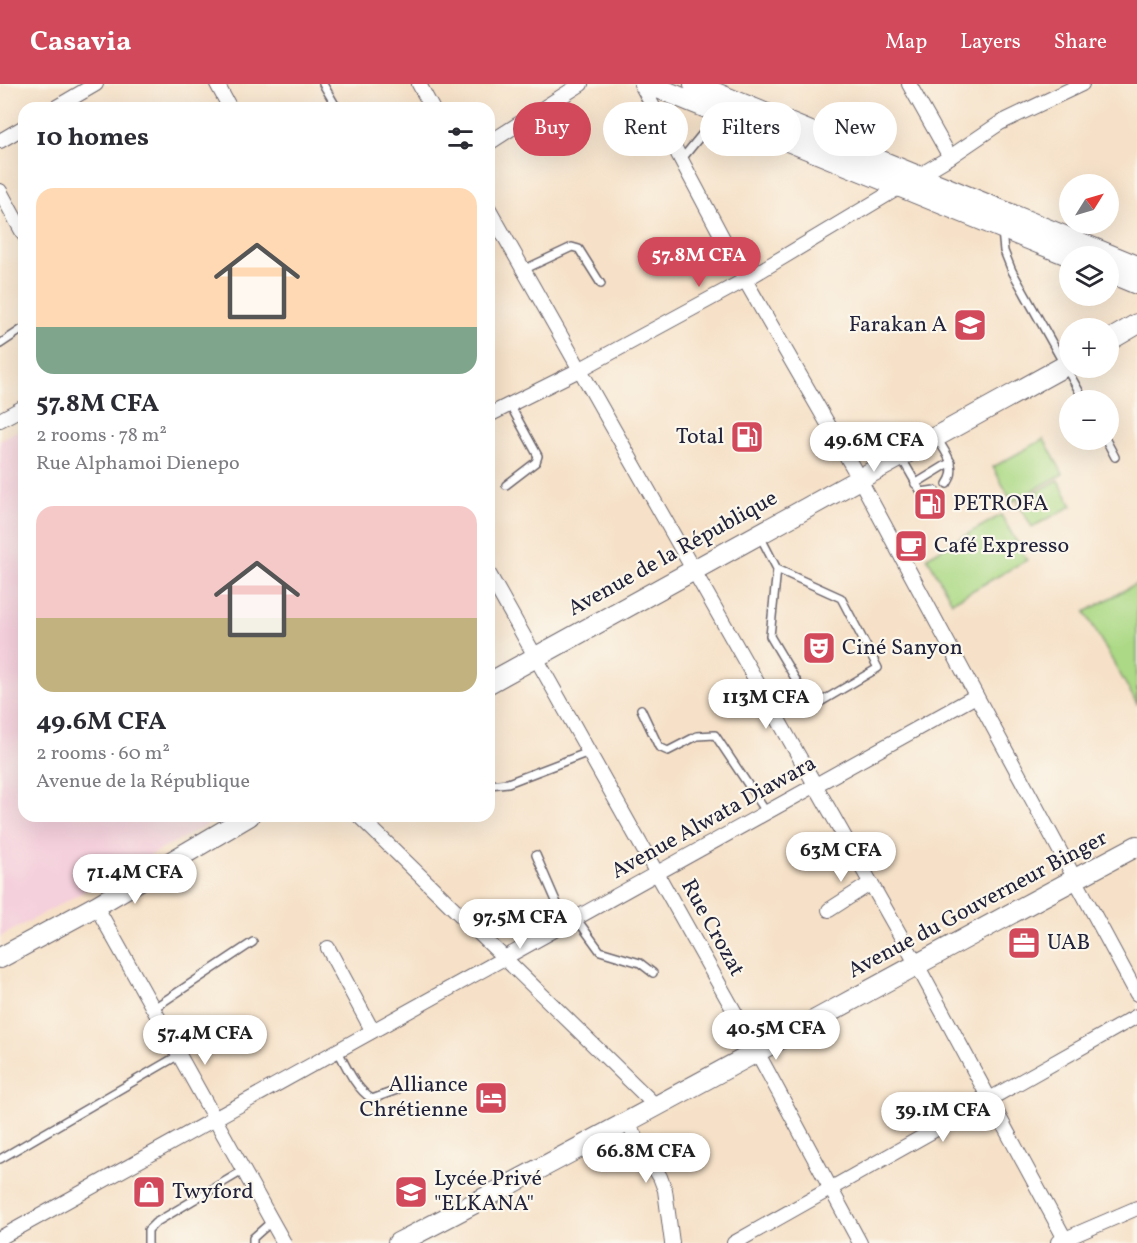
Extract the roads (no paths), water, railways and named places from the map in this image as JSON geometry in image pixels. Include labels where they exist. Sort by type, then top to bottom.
[{"type":"street","points":[[66,102],[96,84]]},
{"type":"street","points":[[217,84],[227,102]]},
{"type":"street","points":[[419,84],[429,102]]},
{"type":"street","points":[[495,138],[581,84]]},
{"type":"street","points":[[640,84],[745,280],[859,478],[1077,878],[1137,994]]},
{"type":"street","points":[[648,84],[700,105]]},
{"type":"street","points":[[694,84],[1137,266]]},
{"type":"street","points":[[909,84],[950,157]]},
{"type":"street","points":[[495,412],[579,370],[745,280],[950,157],[1000,123],[1082,84]]},
{"type":"street","points":[[0,141],[18,130]]},
{"type":"street","points":[[801,146],[1059,252]]},
{"type":"street","points":[[0,191],[18,224]]},
{"type":"street","points":[[495,220],[916,963],[989,1100],[1060,1241],[1137,1208]]},
{"type":"street","points":[[1119,277],[1137,284]]},
{"type":"street","points":[[1119,334],[1137,324]]},
{"type":"street","name":"Avenue de la République","points":[[495,680],[1059,368]]},
{"type":"street","points":[[0,420],[18,410]]},
{"type":"street","name":"Rue Crozat","points":[[495,585],[756,1050],[860,1243]]},
{"type":"street","name":"Avenue Alwata Diawara","points":[[0,1238],[657,872],[816,787],[976,696]]},
{"type":"street","points":[[0,958],[96,906],[239,822]]},
{"type":"street","points":[[365,822],[657,1107]]},
{"type":"street","name":"Avenue du Gouverneur Binger","points":[[398,1243],[657,1107],[916,963],[1137,846]]},
{"type":"street","points":[[829,910],[871,883]]},
{"type":"street","points":[[96,906],[284,1243]]},
{"type":"street","points":[[328,948],[372,1030]]},
{"type":"street","points":[[734,1243],[831,1186],[1137,1016]]},
{"type":"street","points":[[627,1123],[660,1177],[665,1190],[672,1243]]},
{"type":"lane","points":[[323,84],[334,102]]},
{"type":"lane","points":[[681,160],[700,137]]},
{"type":"lane","points":[[1002,229],[1004,251],[1012,271],[1059,350]]},
{"type":"lane","points":[[523,270],[572,247],[579,249],[601,284]]},
{"type":"lane","points":[[0,344],[18,332]]},
{"type":"lane","points":[[506,485],[536,462],[538,456],[510,405]]},
{"type":"lane","points":[[936,436],[951,462],[954,474],[947,484]]},
{"type":"lane","points":[[1111,450],[1115,457]]},
{"type":"lane","points":[[900,455],[921,492],[935,490]]},
{"type":"lane","points":[[915,484],[951,462]]},
{"type":"lane","points":[[758,534],[777,569],[770,636],[812,707],[878,669],[841,598],[777,569]]},
{"type":"lane","points":[[641,709],[659,747],[668,751],[697,736],[715,735],[767,813]]},
{"type":"lane","points":[[495,784],[508,783],[589,752]]},
{"type":"lane","points":[[536,855],[571,921],[600,951],[640,963],[653,973]]},
{"type":"lane","points":[[154,1008],[253,942]]},
{"type":"lane","points":[[337,1049],[353,1078],[372,1099],[397,1090]]},
{"type":"lane","points":[[0,1159],[180,1054]]},
{"type":"lane","points":[[148,1243],[148,1230],[155,1223],[244,1170]]},
{"type":"lane","points":[[253,1243],[254,1238],[272,1221]]},
{"type":"place","name":"Farakan A","points":[[970,325]]},
{"type":"place","name":"Total","points":[[747,437]]},
{"type":"place","name":"PETROFA","points":[[930,504]]},
{"type":"place","name":"Café Expresso","points":[[911,546]]},
{"type":"place","name":"Ciné Sanyon","points":[[819,648]]},
{"type":"place","name":"UAB","points":[[1024,943]]},
{"type":"place","name":"Alliance Chrétienne","points":[[491,1098]]},
{"type":"place","name":"Twyford","points":[[149,1192]]},
{"type":"place","name":"Lycée Privé \"ELKANA\"","points":[[411,1192]]}]
